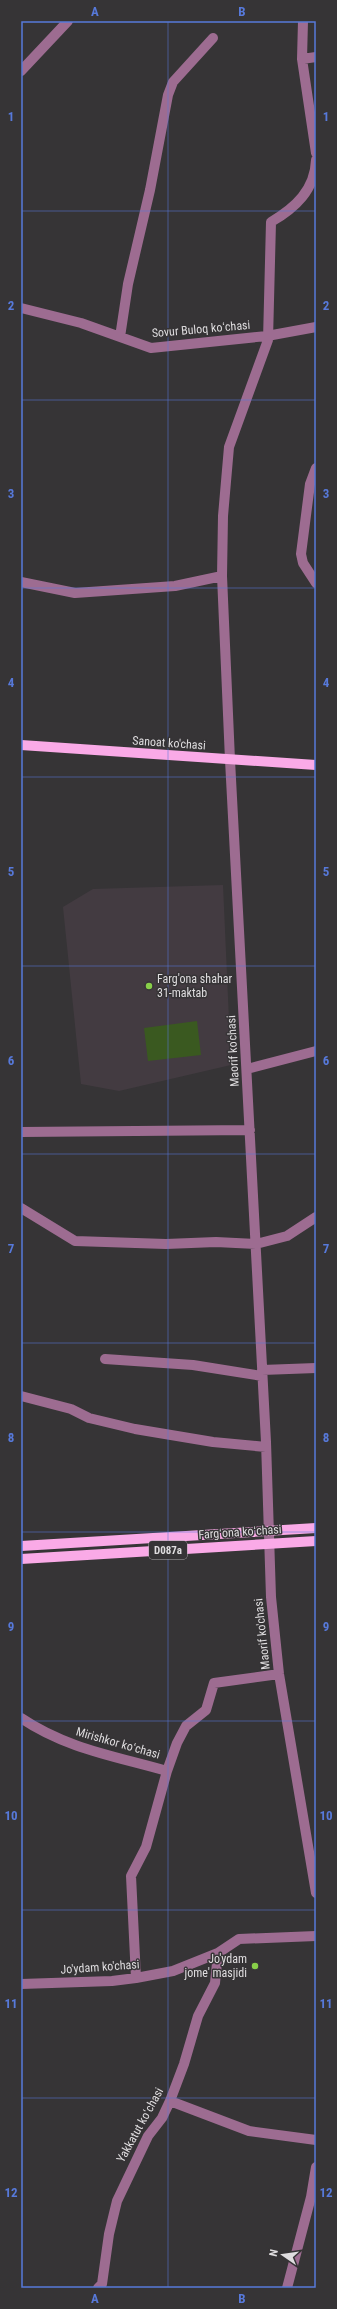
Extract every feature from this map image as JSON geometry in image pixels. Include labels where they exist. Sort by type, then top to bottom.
[{"type":"main road","name":"Sanoat ko'chasi","points":[[21,745],[230,760],[316,764]]},
{"type":"main road","name":"Fargʻona koʻchasi","points":[[21,1546],[316,1528]]},
{"type":"main road","name":"Fargʻona koʻchasi","points":[[21,1559],[316,1540]]},
{"type":"street","points":[[21,71],[68,21]]},
{"type":"street","points":[[303,21],[302,59],[316,153]]},
{"type":"street","points":[[120,338],[128,284],[150,190],[168,95],[173,82],[213,38]]},
{"type":"street","points":[[302,59],[316,57]]},
{"type":"street","name":"Maorif ko'chasi","points":[[316,160],[312,182],[299,202],[291,210],[271,222],[268,340],[229,447],[223,516],[222,576],[230,760],[266,1447],[271,1597],[279,1674],[316,1893]]},
{"type":"street","name":"Sovur Buloq koʻchasi","points":[[21,308],[81,323],[151,348],[267,336],[316,326]]},
{"type":"street","points":[[316,468],[310,484],[302,554],[304,563],[316,583]]},
{"type":"street","points":[[21,582],[75,593],[175,586],[222,576]]},
{"type":"street","points":[[247,1069],[316,1050]]},
{"type":"street","points":[[21,1132],[250,1130]]},
{"type":"street","points":[[21,1208],[75,1241],[166,1244],[216,1242],[256,1244],[287,1236],[316,1217]]},
{"type":"street","points":[[106,1359],[193,1365],[262,1373],[316,1368]]},
{"type":"street","points":[[21,1396],[71,1408],[89,1418],[135,1429],[213,1442],[266,1447]]},
{"type":"street","points":[[168,1771],[177,1743],[186,1726],[206,1710],[214,1683],[279,1674]]},
{"type":"street","name":"Mirishkor koʻchasi","points":[[21,1718],[43,1733],[77,1747],[168,1771],[146,1847],[131,1876],[136,1978]]},
{"type":"street","name":"Jo'ydam ko'chasi","points":[[21,1984],[112,1981],[136,1978],[172,1971],[218,1953],[239,1939],[316,1936]]},
{"type":"street","name":"Yakkatut koʻchasi","points":[[98,2288],[103,2279],[109,2234],[117,2201],[148,2136],[162,2118],[170,2101],[184,2064],[198,2016],[215,1983],[218,1953]]},
{"type":"street","points":[[170,2101],[249,2131],[316,2140]]},
{"type":"street","points":[[287,2288],[314,2198],[316,2167]]},
{"type":"shaded area","name":"Farg'ona shahar 31-maktab","points":[[223,885],[231,1065],[119,1091],[81,1084],[63,907],[93,889]]},
{"type":"green space","points":[[197,1021],[201,1055],[148,1061],[144,1028]]},
{"type":"place","name":"Farg'ona shahar 31-maktab","points":[[149,986]]},
{"type":"place","name":"Jo'ydam jome' masjidi","points":[[255,1966]]}]
